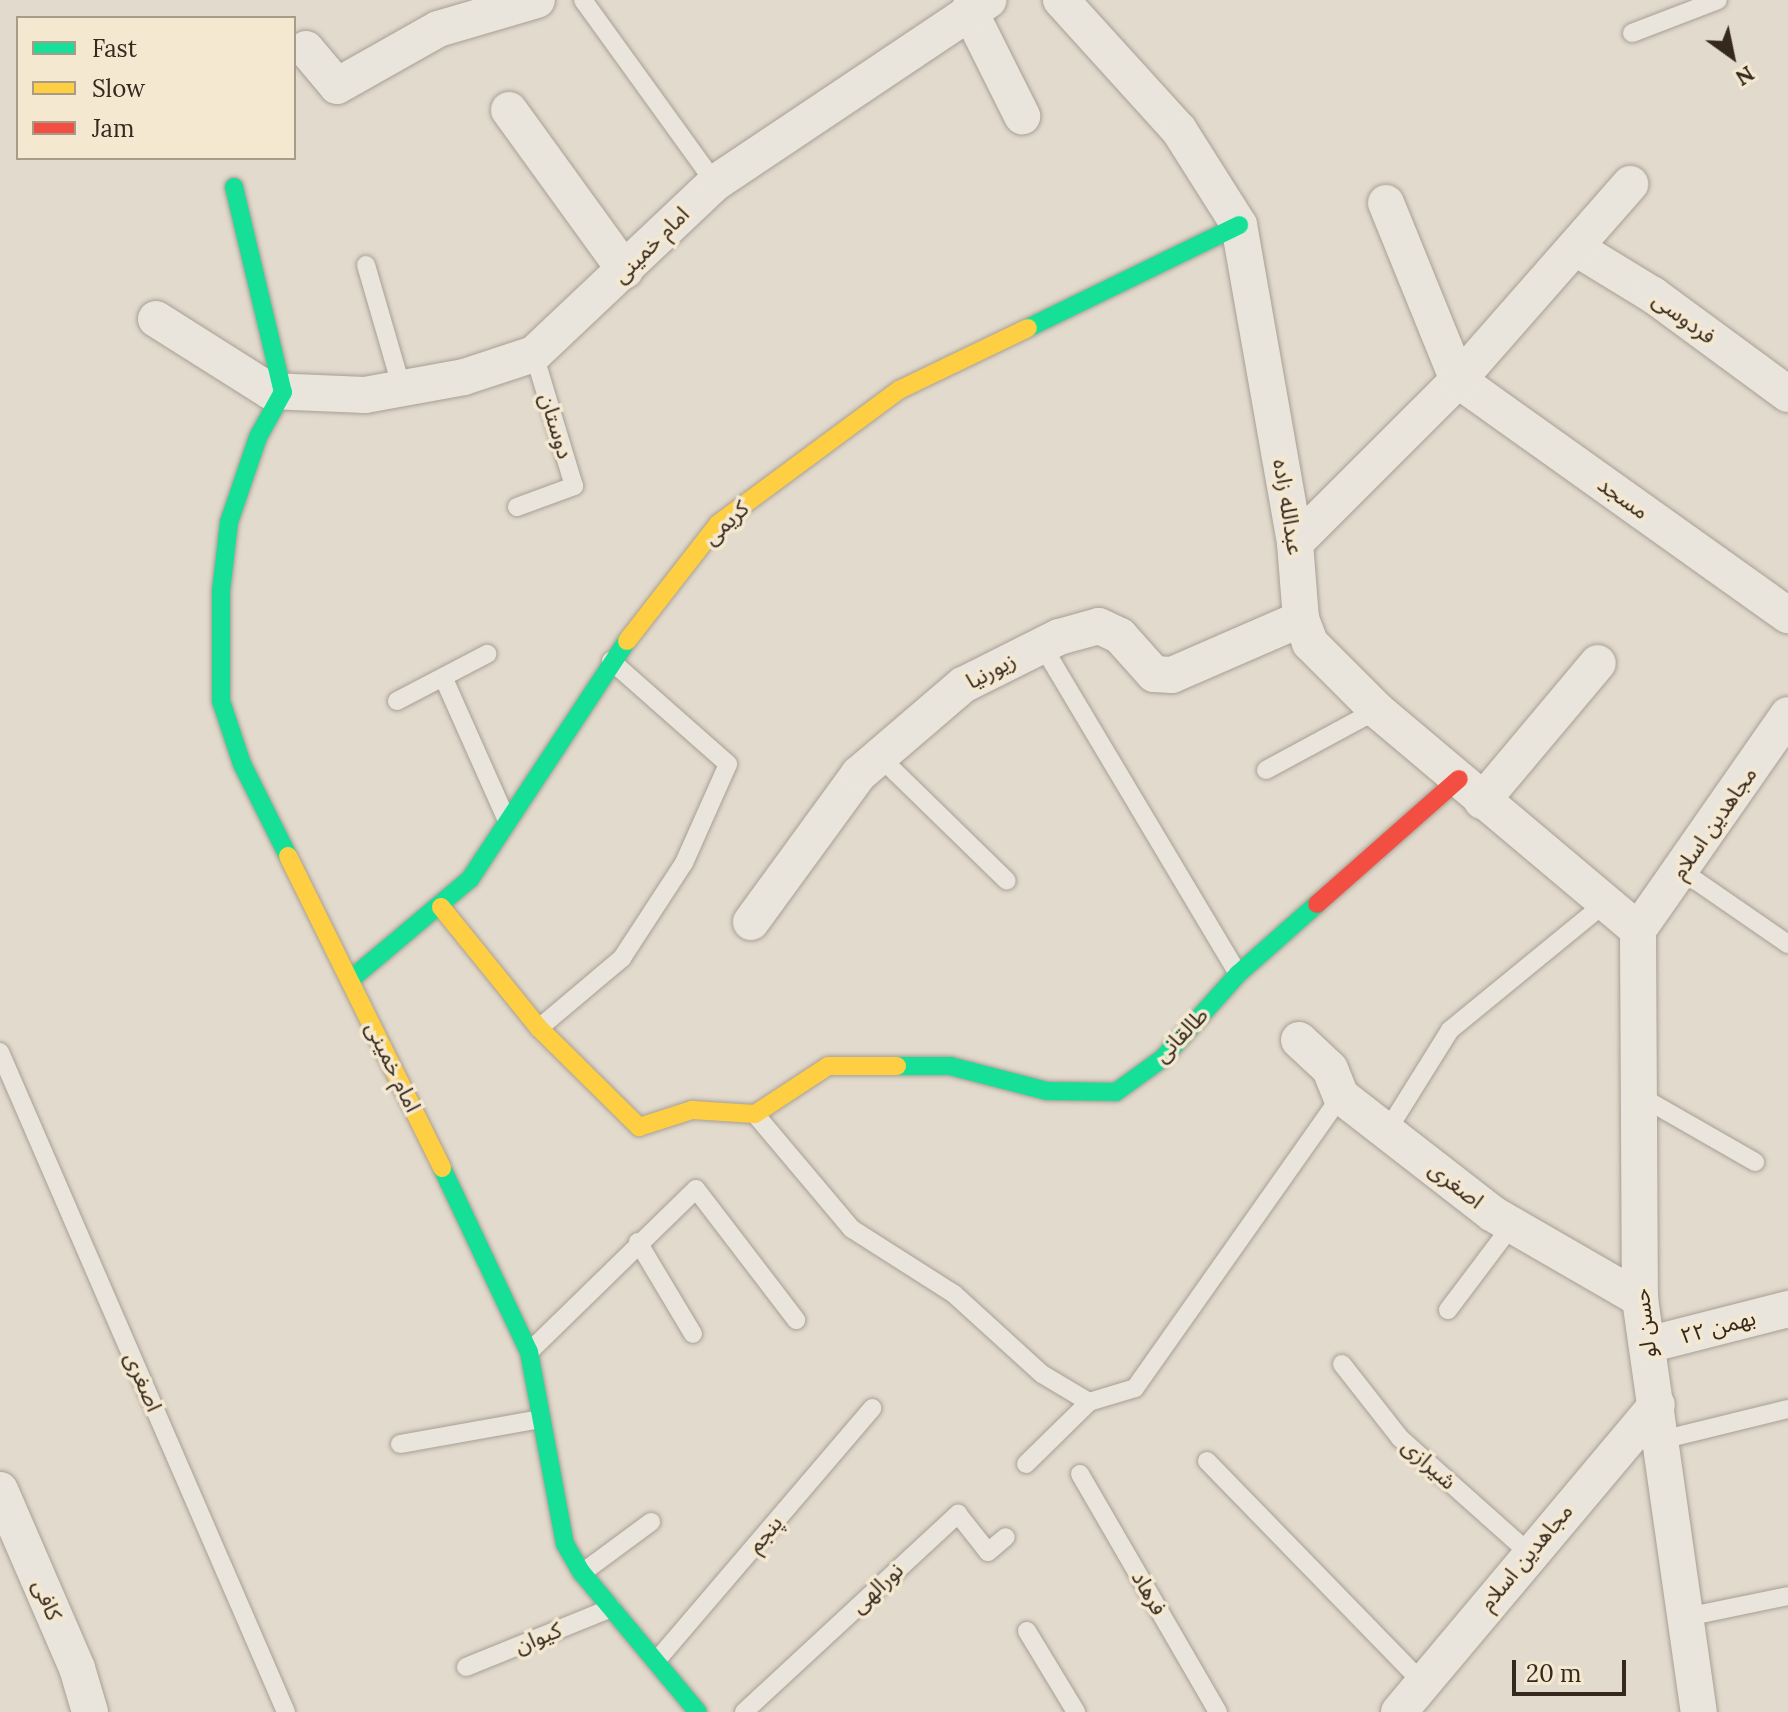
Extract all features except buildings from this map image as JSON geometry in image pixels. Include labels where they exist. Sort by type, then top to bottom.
[{"type":"street","points":[[306,49],[337,86],[438,29],[537,0]]},
{"type":"street","name":"عبدالله زاده","points":[[1061,0],[1179,130],[1239,225],[1295,543],[1301,619],[1310,643],[1377,710],[1638,930]]},
{"type":"street","points":[[978,5],[1022,116]]},
{"type":"street","name":"امام خمینی","points":[[156,319],[270,391],[365,395],[464,377],[534,354],[715,183],[978,5]]},
{"type":"street","points":[[509,110],[625,270]]},
{"type":"street","points":[[1295,543],[1458,380],[1630,184]]},
{"type":"street","points":[[234,187],[283,392]]},
{"type":"street","points":[[1386,203],[1458,380]]},
{"type":"street","name":"کریمی","points":[[350,980],[441,907],[470,879],[509,824],[611,661],[718,524],[899,390],[1239,225]]},
{"type":"street","name":"فردوسی","points":[[1576,248],[1653,295],[1788,394]]},
{"type":"street","name":"مسجد","points":[[1458,380],[1788,615]]},
{"type":"street","name":"امام خمینی","points":[[283,392],[258,437],[229,522],[221,591],[221,701],[242,764],[529,1352],[544,1418],[565,1544],[582,1573],[658,1659],[698,1712]]},
{"type":"street","name":"زیورنیا","points":[[751,922],[859,774],[963,685],[1042,645],[1099,626],[1120,636],[1154,674],[1172,675],[1301,619]]},
{"type":"street","points":[[1470,790],[1598,663]]},
{"type":"street","name":"مجاهدین اسلام","points":[[1638,930],[1788,715]]},
{"type":"street","name":"طالقانی","points":[[755,1114],[828,1066],[950,1066],[1047,1091],[1116,1092],[1163,1058],[1238,974],[1470,790]]},
{"type":"street","points":[[441,907],[539,1028],[639,1127],[692,1110],[755,1114]]},
{"type":"street","name":"حسن لو","points":[[1638,930],[1640,1299],[1699,1712]]},
{"type":"street","name":"اصغری","points":[[1299,1040],[1330,1069],[1341,1096],[1387,1131],[1512,1225],[1640,1299]]},
{"type":"street","name":"۲۲ بهمن","points":[[1647,1345],[1788,1309]]},
{"type":"street","name":"مجاهدین اسلام","points":[[1399,1712],[1528,1552],[1657,1405]]},
{"type":"street","name":"کافی","points":[[0,1490],[77,1668],[90,1712]]},
{"type":"lane","points":[[583,0],[715,183]]},
{"type":"lane","points":[[1632,33],[1718,0]]},
{"type":"lane","points":[[366,265],[402,389]]},
{"type":"lane","name":"دوستان","points":[[517,507],[574,486],[534,354]]},
{"type":"lane","points":[[1042,645],[1238,974]]},
{"type":"lane","points":[[397,701],[487,654]]},
{"type":"lane","points":[[539,1028],[622,958],[684,863],[728,764],[611,661]]},
{"type":"lane","points":[[444,679],[509,824]]},
{"type":"lane","points":[[1266,770],[1377,710]]},
{"type":"lane","points":[[880,757],[1007,881]]},
{"type":"lane","points":[[1682,871],[1788,944]]},
{"type":"lane","points":[[1387,1131],[1450,1030],[1605,903]]},
{"type":"lane","name":"اصغری","points":[[0,1052],[286,1712]]},
{"type":"lane","points":[[1638,1095],[1755,1162]]},
{"type":"lane","points":[[1026,1464],[1089,1402],[1135,1388],[1341,1096]]},
{"type":"lane","points":[[755,1114],[852,1229],[954,1294],[1042,1374],[1089,1402]]},
{"type":"lane","points":[[529,1352],[638,1242],[696,1189],[796,1320]]},
{"type":"lane","points":[[1448,1310],[1512,1225]]},
{"type":"lane","points":[[638,1242],[693,1334]]},
{"type":"lane","name":"شیرازی","points":[[1342,1364],[1400,1438],[1528,1552]]},
{"type":"lane","name":"پنجم","points":[[658,1659],[872,1408]]},
{"type":"lane","points":[[1661,1440],[1788,1409]]},
{"type":"lane","points":[[400,1444],[544,1418]]},
{"type":"lane","points":[[1207,1461],[1424,1684]]},
{"type":"lane","name":"فرهاد","points":[[1080,1474],[1218,1712]]},
{"type":"lane","name":"نورالهی","points":[[744,1712],[958,1514],[988,1552],[1006,1537]]},
{"type":"lane","points":[[582,1573],[651,1522]]},
{"type":"lane","points":[[1686,1617],[1788,1596]]},
{"type":"lane","name":"کیوان","points":[[466,1667],[611,1608]]},
{"type":"lane","points":[[1027,1631],[1076,1712]]},
{"type":"traffic: fast","points":[[234,187],[283,392],[258,437],[229,522],[221,591],[221,701],[242,764],[288,856]]},
{"type":"traffic: fast","points":[[1028,328],[1239,225]]},
{"type":"traffic: fast","points":[[350,980],[470,879],[627,641]]},
{"type":"traffic: fast","points":[[897,1066],[950,1066],[1047,1091],[1116,1092],[1163,1058],[1238,974],[1317,904]]},
{"type":"traffic: fast","points":[[442,1168],[529,1352],[565,1544],[582,1573],[698,1712]]},
{"type":"traffic: slow","points":[[627,641],[718,524],[899,390],[1028,328]]},
{"type":"traffic: slow","points":[[288,856],[442,1168]]},
{"type":"traffic: slow","points":[[441,907],[539,1028],[639,1127],[692,1110],[755,1114],[828,1066],[897,1066]]},
{"type":"traffic: jam","points":[[1317,904],[1459,779]]}]
